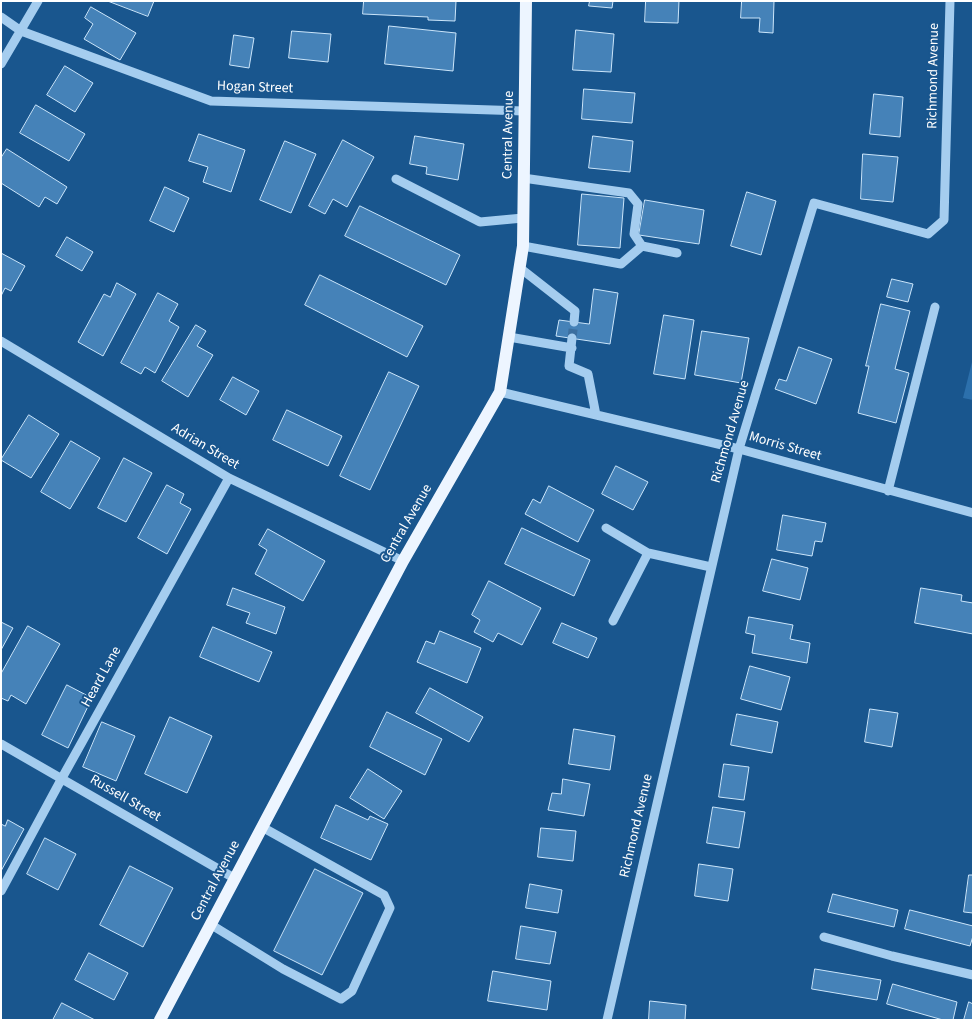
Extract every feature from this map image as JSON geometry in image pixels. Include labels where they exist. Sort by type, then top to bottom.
[{"type":"main road","name":"Central Avenue","points":[[160,1020],[403,561],[500,392],[523,246],[526,1]]},
{"type":"street","points":[[1,64],[38,1]]},
{"type":"street","name":"Richmond Avenue","points":[[606,1020],[739,448],[814,203],[928,234],[944,220],[950,1]]},
{"type":"street","name":"Hogan Street","points":[[1,17],[21,31],[212,101],[524,111]]},
{"type":"street","points":[[523,178],[629,193],[638,204],[634,234],[642,246],[677,253]]},
{"type":"street","points":[[396,179],[480,222],[523,218]]},
{"type":"street","points":[[523,246],[621,264],[642,246]]},
{"type":"street","points":[[520,268],[575,311],[574,322]]},
{"type":"street","points":[[888,491],[935,307]]},
{"type":"street","points":[[509,337],[572,348]]},
{"type":"street","points":[[572,338],[569,366],[588,374],[596,416]]},
{"type":"street","name":"Adrian Street","points":[[1,341],[229,478],[403,561]]},
{"type":"street","name":"Morris Street","points":[[500,392],[739,448],[888,491],[973,513]]},
{"type":"street","name":"Heard Lane","points":[[1,891],[229,478]]},
{"type":"street","points":[[606,528],[648,553],[711,567]]},
{"type":"street","points":[[612,621],[648,553]]},
{"type":"street","name":"Russell Street","points":[[1,744],[234,878]]},
{"type":"street","points":[[210,924],[283,969],[342,999],[352,991],[390,908],[388,900],[384,895],[262,827]]},
{"type":"street","points":[[824,937],[892,956],[973,975]]},
{"type":"shaded area","points":[[973,358],[973,400],[963,398]]},
{"type":"building","points":[[108,1],[154,1],[148,16]]},
{"type":"building","points":[[364,1],[456,1],[455,21],[428,20],[428,17],[363,14]]},
{"type":"building","points":[[590,1],[613,1],[612,8],[589,6]]},
{"type":"building","points":[[646,1],[679,1],[678,23],[645,22]]},
{"type":"building","points":[[742,1],[774,1],[773,33],[759,32],[760,18],[741,18]]},
{"type":"building","points":[[91,7],[136,33],[120,60],[84,39],[93,24],[85,18]]},
{"type":"building","points":[[389,26],[456,33],[453,71],[385,64]]},
{"type":"building","points":[[576,30],[614,34],[611,72],[573,70]]},
{"type":"building","points":[[292,31],[331,34],[328,62],[289,58]]},
{"type":"building","points":[[234,35],[254,38],[249,68],[230,65]]},
{"type":"building","points":[[65,66],[93,83],[75,112],[47,95]]},
{"type":"building","points":[[584,89],[635,93],[632,123],[582,119]]},
{"type":"building","points":[[874,94],[903,97],[900,137],[870,134]]},
{"type":"building","points":[[36,105],[85,134],[69,161],[20,133]]},
{"type":"building","points":[[199,134],[245,150],[231,192],[203,182],[208,167],[189,161]]},
{"type":"building","points":[[415,136],[464,144],[458,180],[426,174],[427,167],[410,164]]},
{"type":"building","points":[[593,136],[633,141],[630,172],[589,168]]},
{"type":"building","points":[[343,140],[374,157],[347,207],[333,199],[325,214],[309,206]]},
{"type":"building","points":[[285,141],[316,154],[291,213],[260,200]]},
{"type":"building","points":[[7,149],[67,187],[57,204],[45,197],[39,207],[1,183],[1,158]]},
{"type":"building","points":[[863,154],[898,157],[893,202],[861,199]]},
{"type":"building","points":[[165,187],[189,198],[174,232],[150,221]]},
{"type":"building","points":[[747,192],[776,201],[761,255],[731,246]]},
{"type":"building","points":[[582,194],[624,198],[620,248],[578,245]]},
{"type":"building","points":[[645,200],[704,210],[699,244],[639,235]]},
{"type":"building","points":[[360,206],[460,255],[446,285],[345,236]]},
{"type":"building","points":[[67,237],[93,252],[82,271],[56,256]]},
{"type":"building","points":[[1,253],[25,266],[11,291],[5,288],[1,296]]},
{"type":"building","points":[[320,275],[423,326],[407,357],[305,305]]},
{"type":"building","points":[[892,279],[913,284],[908,302],[887,297]]},
{"type":"building","points":[[117,283],[136,294],[103,356],[78,342],[104,294],[110,297]]},
{"type":"building","points":[[594,289],[618,293],[610,344],[556,336],[559,320],[589,324]]},
{"type":"building","points":[[158,293],[178,304],[169,321],[179,327],[155,373],[145,367],[141,374],[121,363]]},
{"type":"building","points":[[881,304],[910,311],[895,369],[909,373],[896,423],[858,413],[869,366],[866,366]]},
{"type":"building","points":[[664,315],[694,320],[685,379],[654,374]]},
{"type":"building","points":[[196,325],[206,331],[197,346],[213,355],[188,397],[162,381]]},
{"type":"building","points":[[702,331],[749,338],[741,383],[695,375]]},
{"type":"building","points":[[799,347],[832,359],[816,404],[775,389],[779,379],[786,381]]},
{"type":"building","points":[[389,372],[419,386],[370,490],[340,476]]},
{"type":"building","points":[[233,377],[259,391],[246,415],[220,400]]},
{"type":"building","points":[[287,410],[342,436],[328,466],[273,440]]},
{"type":"building","points":[[29,415],[59,434],[31,478],[1,460]]},
{"type":"building","points":[[71,441],[100,458],[70,509],[41,492]]},
{"type":"building","points":[[124,458],[152,473],[126,522],[98,508]]},
{"type":"building","points":[[616,466],[648,482],[633,510],[602,494]]},
{"type":"building","points":[[167,485],[184,494],[180,503],[191,509],[167,554],[138,538]]},
{"type":"building","points":[[549,486],[594,510],[578,542],[525,514],[533,499],[540,503]]},
{"type":"building","points":[[783,515],[826,523],[822,542],[815,541],[812,556],[777,550]]},
{"type":"building","points":[[522,528],[590,560],[574,596],[505,564]]},
{"type":"building","points":[[268,529],[325,561],[303,601],[255,574],[267,550],[259,545]]},
{"type":"building","points":[[772,559],[808,568],[800,600],[763,591]]},
{"type":"building","points":[[489,581],[541,608],[522,645],[498,633],[493,642],[474,632],[480,620],[472,615]]},
{"type":"building","points":[[233,588],[285,607],[276,634],[246,623],[250,613],[227,605]]},
{"type":"building","points":[[921,588],[962,595],[961,601],[973,603],[973,634],[915,623]]},
{"type":"building","points":[[749,617],[793,625],[790,639],[810,643],[807,663],[752,653],[755,635],[746,633]]},
{"type":"building","points":[[1,622],[13,628],[1,650]]},
{"type":"building","points":[[562,623],[597,638],[588,658],[553,643]]},
{"type":"building","points":[[28,626],[60,644],[26,704],[11,695],[8,701],[1,698],[1,674]]},
{"type":"building","points":[[213,627],[272,652],[259,682],[200,657]]},
{"type":"building","points":[[440,631],[481,648],[467,683],[417,662],[426,641],[434,644]]},
{"type":"building","points":[[750,666],[790,677],[781,710],[741,699]]},
{"type":"building","points":[[67,685],[92,698],[68,748],[42,735]]},
{"type":"building","points":[[430,688],[483,717],[469,742],[416,713]]},
{"type":"building","points":[[870,709],[898,713],[892,747],[865,742]]},
{"type":"building","points":[[387,712],[442,739],[425,775],[370,747]]},
{"type":"building","points":[[737,714],[778,722],[772,753],[731,745]]},
{"type":"building","points":[[170,717],[212,736],[187,793],[145,774]]},
{"type":"building","points":[[102,722],[135,736],[116,781],[83,767]]},
{"type":"building","points":[[574,729],[615,736],[610,770],[569,764]]},
{"type":"building","points":[[724,764],[749,767],[744,800],[719,797]]},
{"type":"building","points":[[368,769],[402,791],[384,819],[350,798]]},
{"type":"building","points":[[563,779],[590,784],[584,816],[548,810],[552,793],[561,794]]},
{"type":"building","points":[[336,805],[368,820],[370,816],[388,824],[371,860],[321,838]]},
{"type":"building","points":[[713,807],[745,812],[739,848],[707,843]]},
{"type":"building","points":[[8,820],[24,829],[1,871],[1,824],[5,826]]},
{"type":"building","points":[[541,828],[576,831],[573,861],[538,857]]},
{"type":"building","points":[[45,838],[76,854],[58,890],[27,874]]},
{"type":"building","points":[[699,864],[733,869],[728,901],[695,896]]},
{"type":"building","points":[[130,866],[173,888],[143,947],[100,925]]},
{"type":"building","points":[[315,869],[363,893],[322,975],[274,951]]},
{"type":"building","points":[[969,875],[973,875],[973,913],[964,912]]},
{"type":"building","points":[[530,884],[562,890],[558,913],[526,908]]},
{"type":"building","points":[[833,894],[898,910],[894,927],[828,912]]},
{"type":"building","points":[[910,910],[973,926],[970,946],[905,929]]},
{"type":"building","points":[[521,926],[556,932],[550,964],[516,959]]},
{"type":"building","points":[[89,953],[128,973],[114,1000],[75,980]]},
{"type":"building","points":[[815,969],[881,980],[877,1000],[812,989]]},
{"type":"building","points":[[493,971],[551,981],[547,1010],[488,1001]]},
{"type":"building","points":[[893,984],[957,1002],[953,1020],[943,1020],[887,1004]]},
{"type":"building","points":[[650,1001],[686,1005],[685,1020],[649,1020]]},
{"type":"building","points":[[969,1002],[973,1004],[973,1020],[964,1020]]},
{"type":"building","points":[[62,1003],[95,1020],[53,1020]]},
{"type":"tunnel","points":[[572,338],[574,322]]}]
